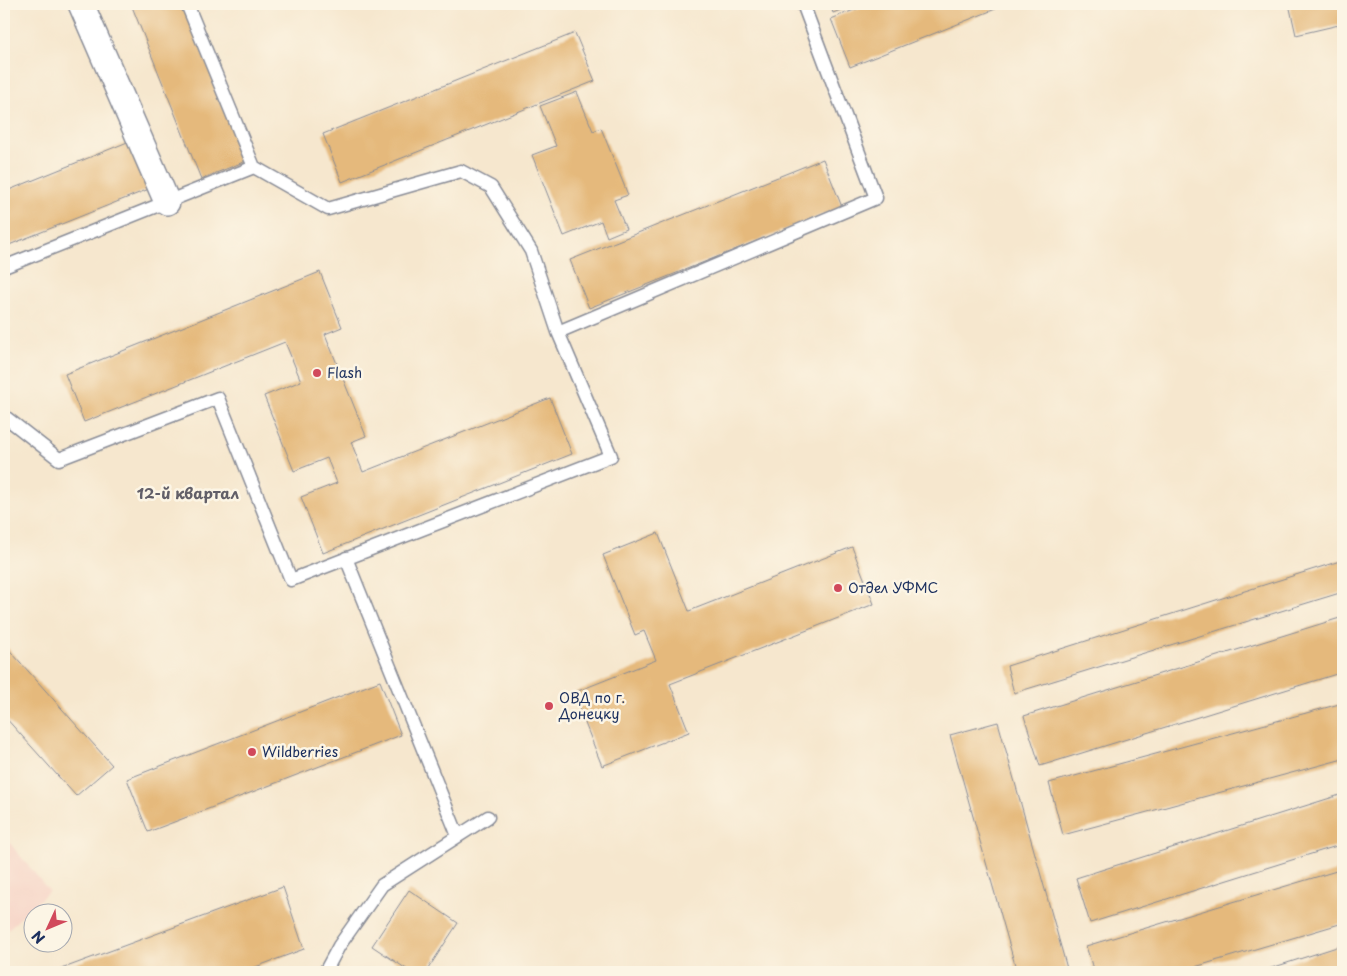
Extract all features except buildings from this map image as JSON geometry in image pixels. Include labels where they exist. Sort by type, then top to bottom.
[{"type":"street","points":[[81,4],[167,202]]},
{"type":"lane","points":[[4,416],[59,459],[218,398],[291,580],[611,456],[558,332],[531,251],[491,187],[461,171],[328,209],[254,167],[187,4]]},
{"type":"lane","points":[[558,332],[876,198],[803,4]]},
{"type":"lane","points":[[4,267],[254,167]]},
{"type":"lane","points":[[346,558],[458,836]]},
{"type":"lane","points":[[324,972],[339,946],[382,886],[488,817]]},
{"type":"shaded area","points":[[4,836],[49,891],[35,904],[22,904],[22,916],[4,933]]},
{"type":"place","name":"Flash","points":[[317,373]]},
{"type":"place","name":"Отдел УФМС","points":[[838,588]]},
{"type":"place","name":"ОВД по г. Донецку","points":[[549,706]]},
{"type":"place","name":"Wildberries","points":[[252,752]]},
{"type":"district","name":"12-й квартал","points":[[188,494]]}]
